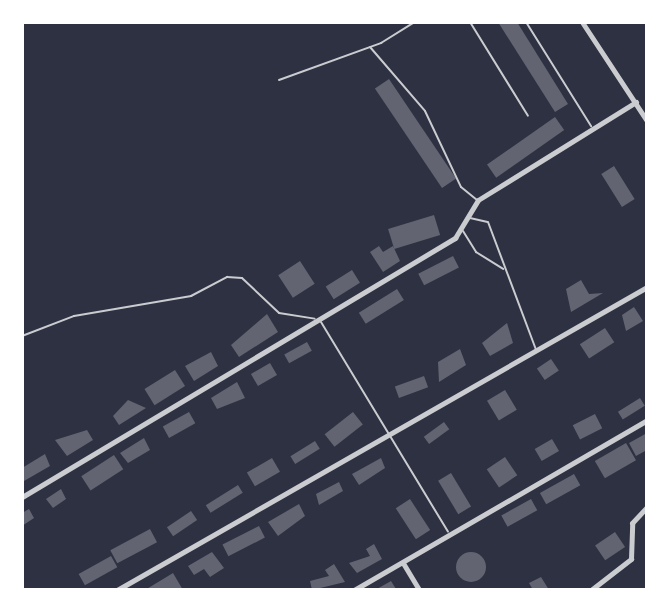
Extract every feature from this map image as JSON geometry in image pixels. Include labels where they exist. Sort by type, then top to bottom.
[{"type":"street","points":[[582,22],[647,121]]},
{"type":"street","points":[[22,497],[320,320],[462,230],[478,200],[636,102]]},
{"type":"street","points":[[117,590],[388,431],[647,287]]},
{"type":"street","points":[[354,590],[647,420]]},
{"type":"street","points":[[591,590],[631,559],[632,523],[647,507]]},
{"type":"street","points":[[403,563],[419,590]]},
{"type":"lane","points":[[279,80],[370,47],[414,22]]},
{"type":"lane","points":[[470,22],[528,116]]},
{"type":"lane","points":[[526,22],[592,129]]},
{"type":"lane","points":[[370,47],[425,111],[467,197],[478,200]]},
{"type":"lane","points":[[470,218],[488,222],[536,351]]},
{"type":"lane","points":[[462,230],[476,252],[506,270]]},
{"type":"lane","points":[[22,336],[74,316],[191,296],[227,277],[242,278],[279,313],[320,320],[448,533]]},
{"type":"building","points":[[498,22],[517,22],[568,104],[555,112]]},
{"type":"building","points":[[389,79],[456,178],[442,188],[375,89]]},
{"type":"building","points":[[555,117],[564,130],[496,178],[487,165]]},
{"type":"building","points":[[614,166],[635,199],[622,207],[601,174]]},
{"type":"building","points":[[434,215],[440,235],[394,249],[388,229]]},
{"type":"building","points":[[379,246],[383,252],[393,246],[400,261],[383,272],[370,252]]},
{"type":"building","points":[[453,256],[459,268],[424,285],[418,274]]},
{"type":"building","points":[[300,261],[315,284],[293,298],[278,275]]},
{"type":"building","points":[[352,270],[360,283],[334,299],[326,286]]},
{"type":"building","points":[[581,280],[589,294],[603,293],[571,312],[566,289]]},
{"type":"building","points":[[397,289],[404,300],[366,324],[359,313]]},
{"type":"building","points":[[634,307],[643,321],[626,331],[622,315]]},
{"type":"building","points":[[267,314],[278,332],[239,357],[231,345]]},
{"type":"building","points":[[507,323],[513,343],[490,356],[482,343]]},
{"type":"building","points":[[605,328],[614,342],[589,359],[580,344]]},
{"type":"building","points":[[307,342],[312,351],[289,363],[284,355]]},
{"type":"building","points":[[460,349],[466,365],[439,382],[438,362]]},
{"type":"building","points":[[211,352],[218,366],[194,381],[185,366]]},
{"type":"building","points":[[551,359],[559,371],[545,380],[537,369]]},
{"type":"building","points":[[270,363],[277,375],[258,386],[251,374]]},
{"type":"building","points":[[175,370],[185,386],[155,405],[144,389]]},
{"type":"building","points":[[424,376],[428,387],[399,398],[395,387]]},
{"type":"building","points":[[237,382],[245,398],[217,409],[211,398]]},
{"type":"building","points":[[505,390],[517,410],[499,421],[487,401]]},
{"type":"building","points":[[640,398],[645,406],[623,419],[618,412]]},
{"type":"building","points":[[128,400],[146,408],[119,425],[113,416]]},
{"type":"building","points":[[189,412],[195,423],[169,438],[163,427]]},
{"type":"building","points":[[353,412],[363,425],[334,447],[325,434]]},
{"type":"building","points":[[595,414],[602,428],[580,440],[573,425]]},
{"type":"building","points":[[444,422],[449,429],[429,444],[424,437]]},
{"type":"building","points":[[87,430],[93,440],[67,456],[55,440]]},
{"type":"building","points":[[647,433],[647,450],[636,456],[629,443]]},
{"type":"building","points":[[144,438],[150,450],[128,463],[120,453]]},
{"type":"building","points":[[552,439],[559,451],[542,461],[535,449]]},
{"type":"building","points":[[315,441],[320,449],[295,464],[290,456]]},
{"type":"building","points":[[626,443],[636,460],[605,478],[595,461]]},
{"type":"building","points":[[45,454],[50,466],[24,481],[22,468]]},
{"type":"building","points":[[114,455],[123,469],[91,490],[81,476]]},
{"type":"building","points":[[505,457],[517,475],[499,488],[487,469]]},
{"type":"building","points":[[272,458],[280,472],[255,486],[247,472]]},
{"type":"building","points":[[381,458],[385,468],[359,485],[352,474]]},
{"type":"building","points":[[451,473],[471,506],[458,514],[438,481]]},
{"type":"building","points":[[574,474],[580,485],[546,504],[540,493]]},
{"type":"building","points":[[339,482],[343,491],[319,505],[316,494]]},
{"type":"building","points":[[238,485],[243,493],[211,513],[206,505]]},
{"type":"building","points":[[61,489],[66,499],[53,508],[46,499]]},
{"type":"building","points":[[410,499],[430,530],[416,539],[396,508]]},
{"type":"building","points":[[531,499],[537,510],[508,527],[501,515]]},
{"type":"building","points":[[299,504],[305,516],[278,536],[268,522]]},
{"type":"building","points":[[29,509],[34,518],[22,526],[22,513]]},
{"type":"building","points":[[191,511],[197,520],[173,536],[167,527]]},
{"type":"building","points":[[259,526],[265,538],[228,556],[222,545]]},
{"type":"building","points":[[150,529],[157,542],[117,563],[110,550]]},
{"type":"building","points":[[615,532],[625,547],[605,560],[595,545]]},
{"type":"building","points":[[374,544],[382,559],[357,573],[349,563],[370,556],[366,549]]},
{"type":"building","points":[[212,552],[224,568],[210,577],[204,569],[194,575],[188,566]]},
{"type":"building","points":[[471,552],[482,556],[486,567],[482,578],[471,582],[460,578],[456,567],[460,556]]},
{"type":"building","points":[[111,556],[117,567],[85,585],[79,574]]},
{"type":"building","points":[[334,564],[345,582],[312,590],[310,581],[329,576],[325,570]]},
{"type":"building","points":[[173,573],[183,590],[145,590]]},
{"type":"building","points":[[541,577],[549,590],[533,590],[529,583]]},
{"type":"building","points":[[391,581],[396,589],[375,590]]}]
